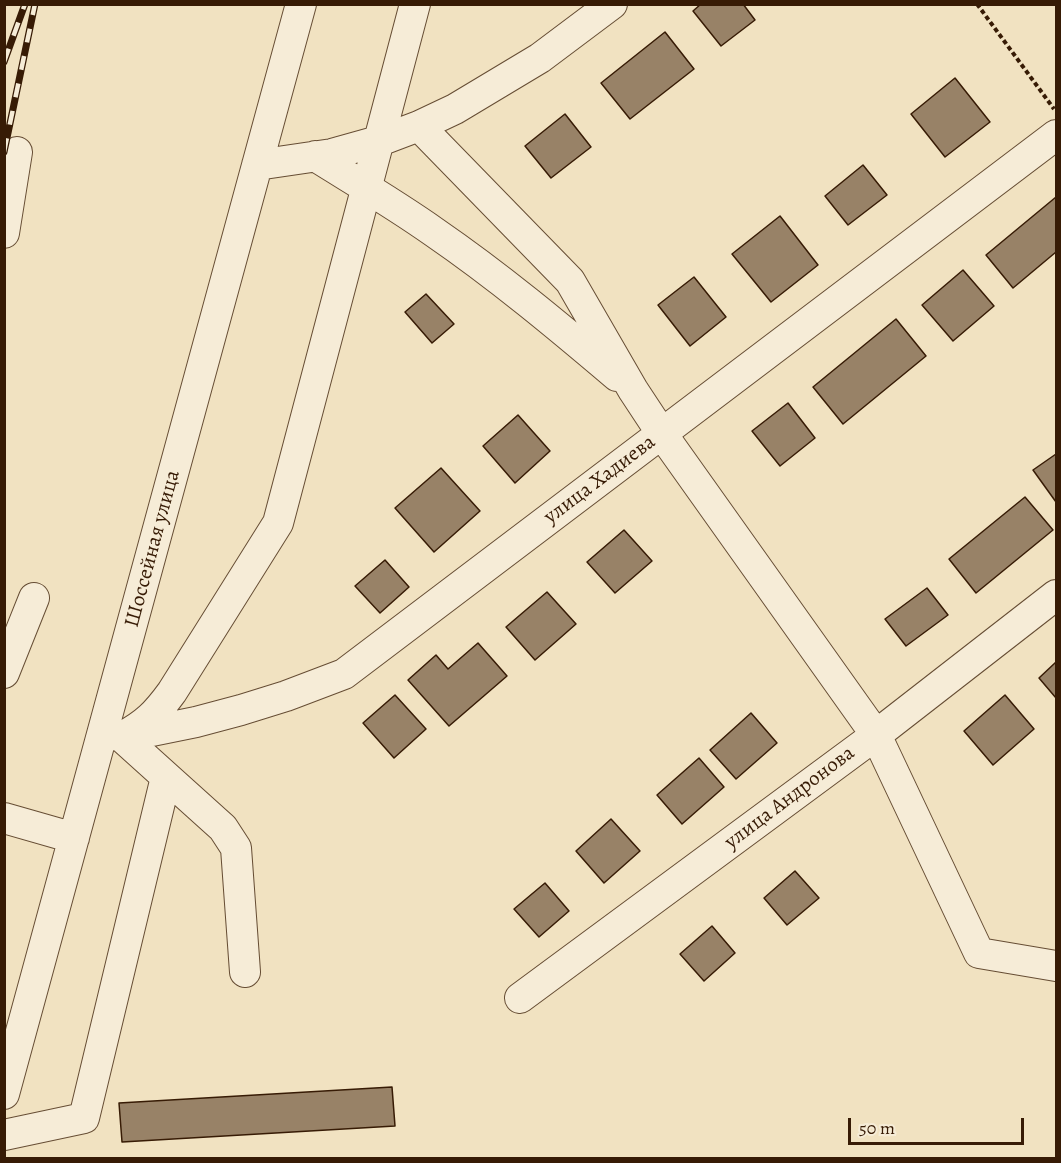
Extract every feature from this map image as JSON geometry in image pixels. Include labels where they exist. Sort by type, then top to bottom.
[{"type":"street","name":"Шоссейная улица","points":[[4,1094],[74,838],[113,735],[257,165],[301,4]]},
{"type":"street","points":[[113,735],[138,729],[158,712],[278,523],[415,4]]},
{"type":"street","points":[[257,165],[332,154],[419,126],[455,109],[540,58],[612,4]]},
{"type":"street","points":[[419,126],[570,281],[633,390],[662,434],[876,735],[979,953],[1056,966]]},
{"type":"street","name":"улица Хадиева","points":[[113,735],[196,722],[286,696],[344,674],[1056,135]]},
{"type":"street","points":[[4,232],[17,152]]},
{"type":"street","points":[[315,156],[436,233],[530,302],[633,390]]},
{"type":"street","name":"улица Андронова","points":[[520,998],[876,735],[1056,595]]},
{"type":"street","points":[[4,673],[34,598]]},
{"type":"street","points":[[113,735],[166,777],[223,828],[236,848],[245,972]]},
{"type":"street","points":[[4,1135],[84,1118],[166,777]]},
{"type":"street","points":[[4,818],[74,838]]},
{"type":"path","points":[[977,4],[1056,112]]},
{"type":"building","points":[[701,4],[743,4],[755,20],[721,46],[693,11]]},
{"type":"building","points":[[665,32],[694,69],[630,119],[601,83]]},
{"type":"building","points":[[955,78],[990,122],[945,157],[911,114]]},
{"type":"building","points":[[565,114],[591,147],[551,178],[525,146]]},
{"type":"building","points":[[863,165],[887,195],[848,225],[825,196]]},
{"type":"building","points":[[1056,197],[1056,252],[1013,288],[986,255]]},
{"type":"building","points":[[780,216],[818,265],[771,302],[732,254]]},
{"type":"building","points":[[963,270],[994,306],[953,341],[922,305]]},
{"type":"building","points":[[694,277],[726,317],[690,346],[658,305]]},
{"type":"building","points":[[426,294],[454,324],[432,343],[405,312]]},
{"type":"building","points":[[896,319],[926,356],[843,424],[813,387]]},
{"type":"building","points":[[788,403],[815,438],[780,466],[752,431]]},
{"type":"building","points":[[518,415],[550,451],[515,483],[483,446]]},
{"type":"building","points":[[1056,454],[1056,502],[1033,470]]},
{"type":"building","points":[[441,468],[480,511],[434,552],[395,508]]},
{"type":"building","points":[[1025,497],[1053,530],[976,593],[949,559]]},
{"type":"building","points":[[624,530],[652,561],[615,593],[587,562]]},
{"type":"building","points":[[385,560],[409,587],[380,613],[355,586]]},
{"type":"building","points":[[927,588],[948,615],[906,646],[885,619]]},
{"type":"building","points":[[547,592],[576,624],[535,660],[506,627]]},
{"type":"building","points":[[478,643],[507,676],[449,726],[408,680],[436,655],[448,669]]},
{"type":"building","points":[[1056,662],[1056,698],[1039,678]]},
{"type":"building","points":[[395,695],[426,729],[394,758],[363,723]]},
{"type":"building","points":[[1005,695],[1034,729],[993,765],[964,731]]},
{"type":"building","points":[[751,713],[777,743],[736,779],[710,750]]},
{"type":"building","points":[[699,758],[724,787],[682,824],[657,795]]},
{"type":"building","points":[[611,819],[640,851],[604,883],[576,851]]},
{"type":"building","points":[[795,871],[819,898],[787,925],[764,898]]},
{"type":"building","points":[[545,883],[569,911],[539,937],[514,909]]},
{"type":"building","points":[[712,926],[735,953],[704,981],[680,954]]},
{"type":"building","points":[[392,1087],[395,1126],[122,1142],[119,1103]]},
{"type":"railway","points":[[4,62],[25,4]]},
{"type":"railway","points":[[4,152],[35,4]]}]
